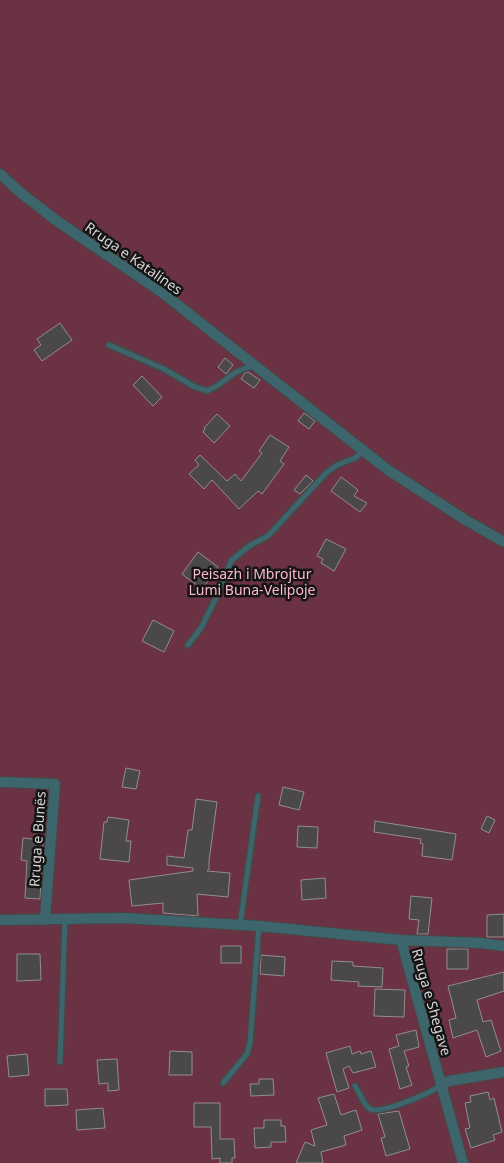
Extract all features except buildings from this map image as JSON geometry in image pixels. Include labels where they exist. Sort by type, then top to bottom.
[{"type":"street","name":"Rruga e Katalines","points":[[0,174],[57,221],[160,291],[388,470],[464,519],[504,542]]},
{"type":"street","name":"Rruga e Bunës","points":[[0,782],[54,784],[45,920]]},
{"type":"street","points":[[0,920],[123,918],[259,926],[400,940]]},
{"type":"street","name":"Rruga e Shegave","points":[[464,1163],[400,940],[482,943],[504,946]]},
{"type":"street","points":[[441,1085],[450,1081],[504,1072]]},
{"type":"lane","points":[[110,345],[156,365],[193,386],[208,391],[236,372],[254,364]]},
{"type":"lane","points":[[188,645],[201,628],[231,561],[244,549],[268,536],[326,473],[337,465],[355,458],[364,451]]},
{"type":"lane","points":[[240,925],[258,796]]},
{"type":"lane","points":[[60,1062],[65,919]]},
{"type":"lane","points":[[222,1083],[247,1054],[250,1043],[259,926]]},
{"type":"lane","points":[[355,1086],[364,1102],[370,1109],[374,1110],[408,1101],[429,1093],[441,1085]]},
{"type":"green space","name":"Peisazh i Mbrojtur Lumi Buna-Velipoje","points":[[0,0],[504,0],[504,1163],[0,1163]]}]
